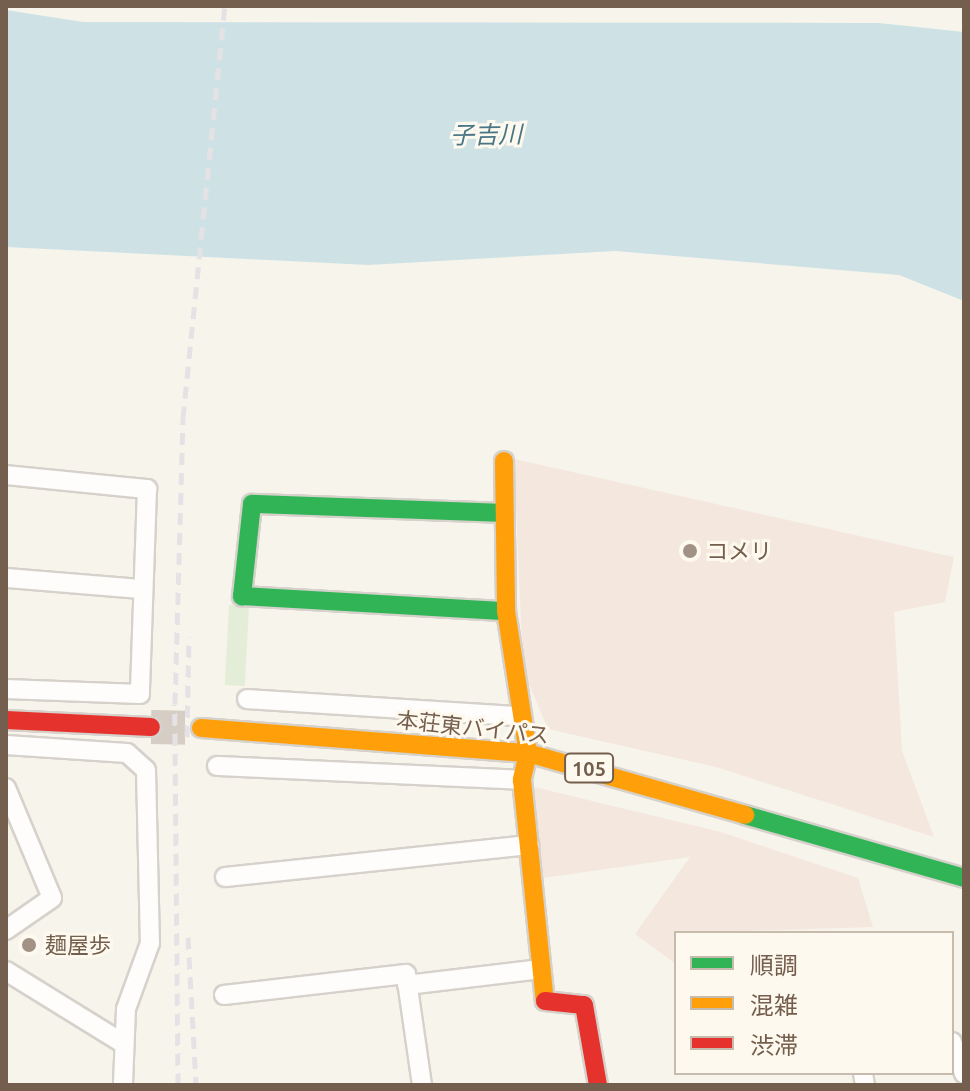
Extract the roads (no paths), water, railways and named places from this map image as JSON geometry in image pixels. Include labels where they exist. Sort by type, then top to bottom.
[{"type":"main road","points":[[504,461],[506,611],[518,716],[528,753],[522,780],[545,1004],[584,1005],[598,1085]]},
{"type":"main road","points":[[503,513],[252,504],[242,596],[506,611]]},
{"type":"main road","points":[[6,720],[151,727]]},
{"type":"main road","name":"本荘東バイパス","points":[[201,728],[528,753],[964,878]]},
{"type":"street","points":[[6,475],[147,489],[141,589],[140,694],[6,689]]},
{"type":"street","points":[[6,578],[141,589]]},
{"type":"street","points":[[247,699],[518,716]]},
{"type":"street","points":[[6,745],[127,753],[146,770],[150,943],[126,1009],[123,1085]]},
{"type":"street","points":[[217,766],[522,780]]},
{"type":"street","points":[[6,788],[52,898],[6,930]]},
{"type":"street","points":[[225,877],[529,845]]},
{"type":"street","points":[[407,985],[541,969]]},
{"type":"street","points":[[6,971],[124,1044]]},
{"type":"street","points":[[224,995],[406,974],[422,1085]]},
{"type":"street","points":[[954,1047],[964,1074]]},
{"type":"water","name":"子吉川","points":[[6,10],[83,22],[879,23],[964,32],[964,301],[899,275],[615,251],[368,265],[6,247]]},
{"type":"tunnel","points":[[151,727],[201,728]]},
{"type":"railway","points":[[178,1085],[175,704],[183,418],[225,6]]},
{"type":"railway","points":[[187,737],[189,637]]},
{"type":"railway","points":[[188,937],[196,1085]]},
{"type":"place","name":"コメリ","points":[[690,551]]},
{"type":"place","name":"麺屋歩","points":[[29,945]]}]
